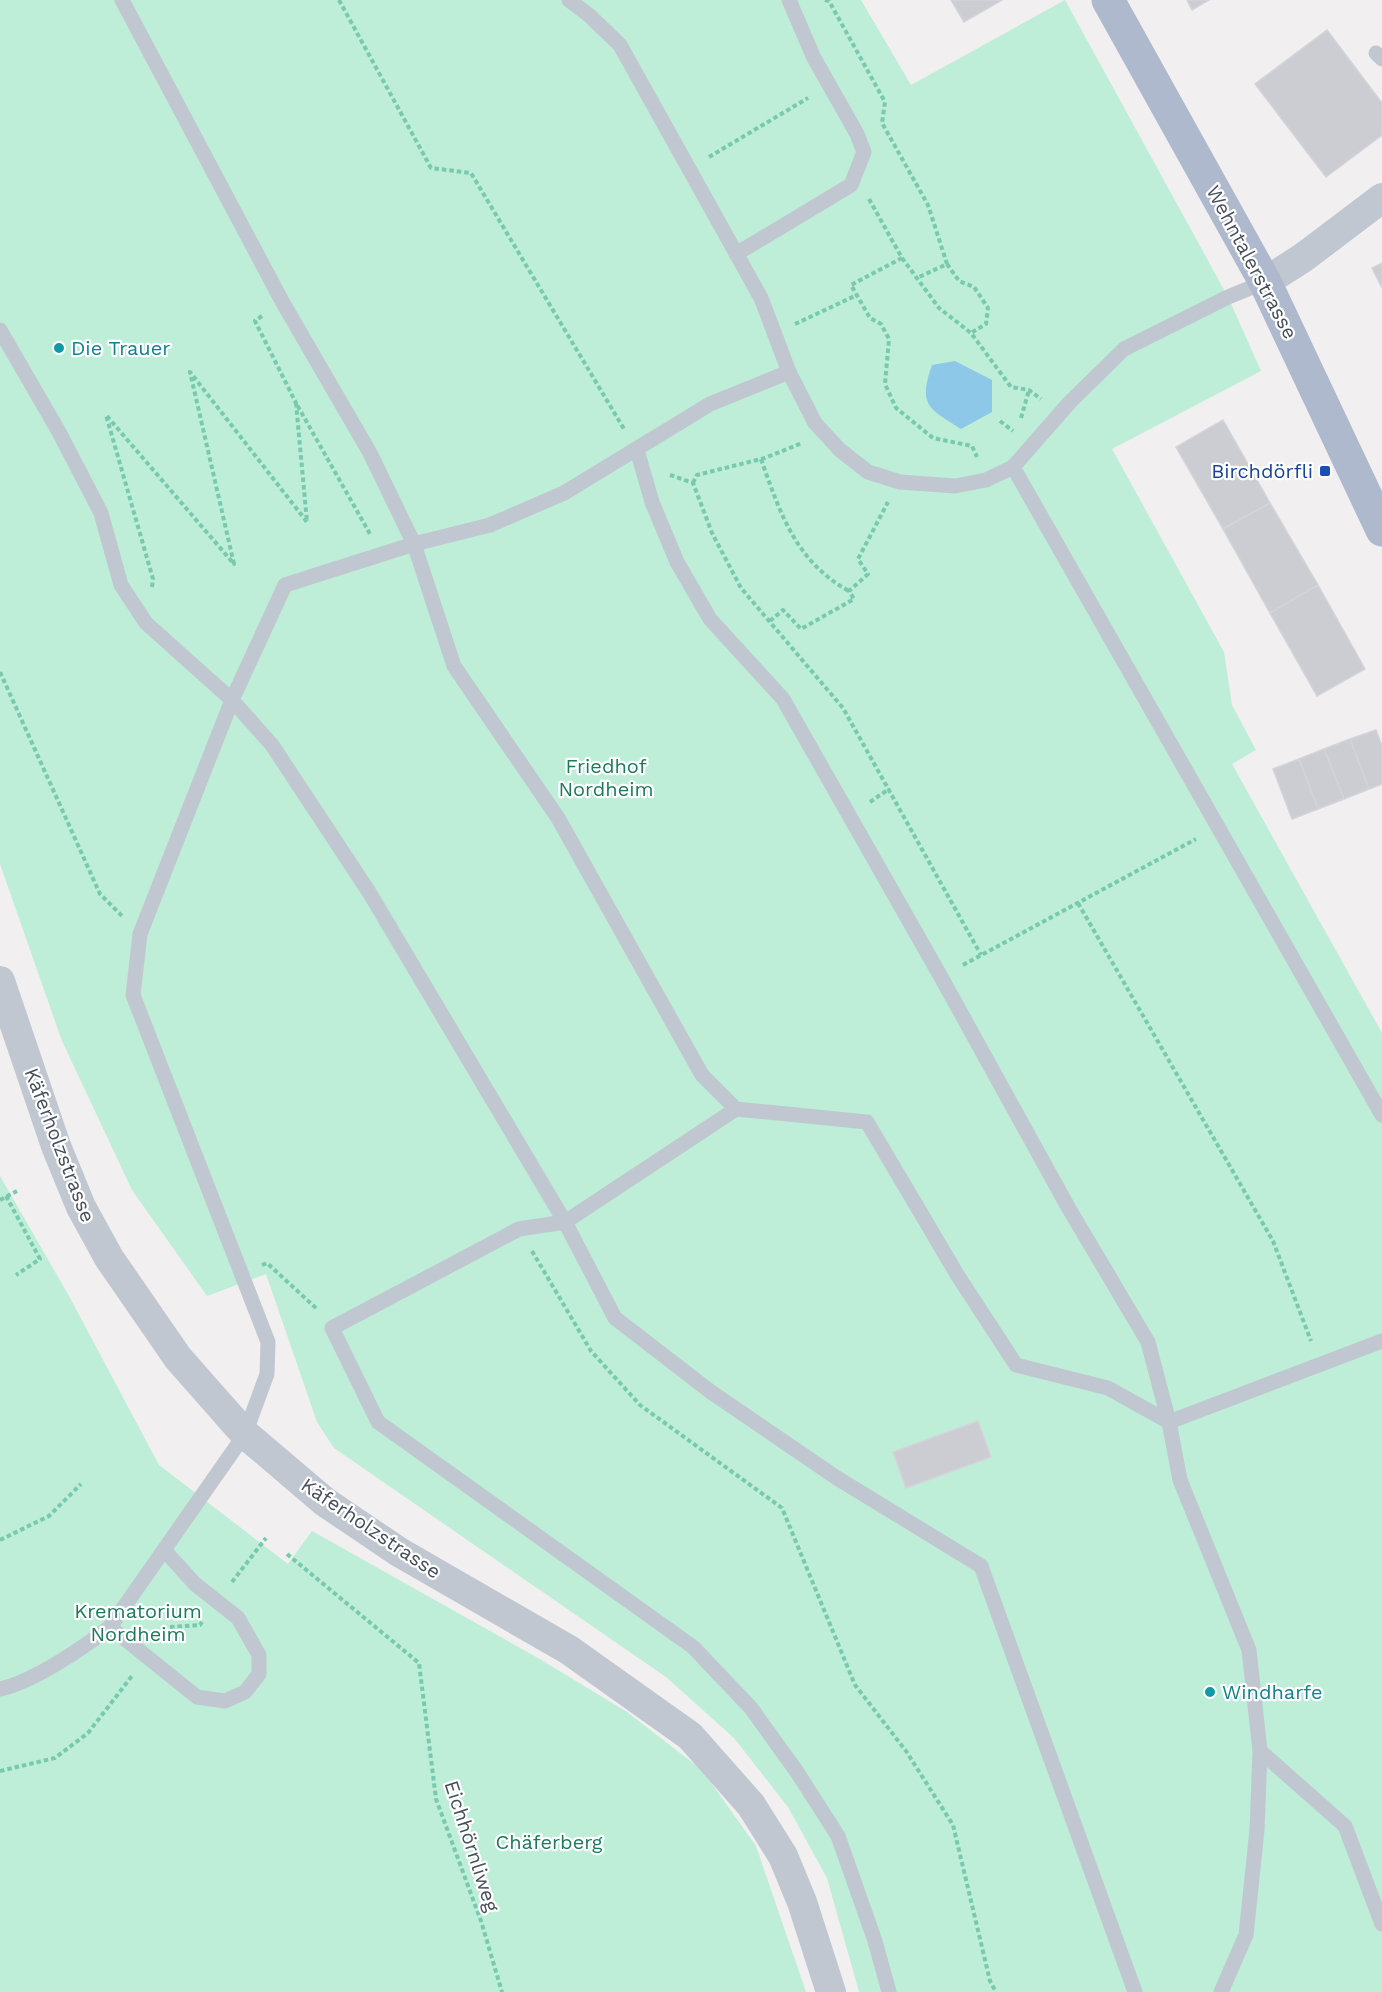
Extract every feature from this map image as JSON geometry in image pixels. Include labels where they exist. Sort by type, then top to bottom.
[{"type":"main road","name":"Wehntalerstrasse","points":[[1108,0],[1265,282],[1382,530]]},
{"type":"street","points":[[1265,282],[1304,257],[1382,198]]},
{"type":"street","name":"Käferholzstrasse","points":[[0,981],[56,1146],[81,1207],[109,1258],[172,1350],[245,1434],[325,1502],[399,1552],[569,1650],[690,1736],[752,1804],[783,1856],[802,1902],[831,1992]]},
{"type":"lane","points":[[122,0],[284,303],[370,453],[414,544],[454,666],[558,818],[702,1075],[736,1109]]},
{"type":"lane","points":[[569,0],[590,16],[620,45],[761,298],[789,372],[821,429],[840,450],[868,471],[900,482],[955,486],[986,480],[1013,467],[1124,349],[1228,297],[1265,282]]},
{"type":"lane","points":[[736,254],[851,185],[864,152],[814,58],[789,0]]},
{"type":"lane","points":[[0,330],[59,432],[101,513],[121,585],[146,623],[232,700],[272,745],[369,892],[565,1222],[615,1318],[711,1392],[837,1478],[981,1566],[1135,1992]]},
{"type":"lane","points":[[0,1689],[68,1656],[110,1627],[245,1434],[267,1374],[268,1342],[133,995],[140,934],[232,700],[285,585],[414,544],[490,525],[639,457],[710,405],[789,372]]},
{"type":"lane","points":[[639,457],[652,502],[677,562],[710,619],[783,699],[1068,1207],[1148,1342],[1169,1422],[1180,1480],[1249,1650],[1260,1751],[1257,1830],[1246,1935],[1221,1992]]},
{"type":"lane","points":[[1013,467],[1382,1115]]},
{"type":"lane","points":[[889,1992],[875,1941],[838,1836],[797,1772],[751,1708],[693,1647],[378,1422],[332,1329],[519,1229],[565,1222],[736,1109],[867,1122],[958,1276],[1016,1365],[1108,1388],[1169,1422],[1382,1341]]},
{"type":"lane","points":[[110,1627],[197,1697],[225,1701],[245,1692],[259,1674],[259,1655],[238,1618],[195,1584],[165,1551]]},
{"type":"lane","points":[[1260,1751],[1344,1826],[1382,1924]]},
{"type":"path","points":[[339,0],[431,168],[471,173],[639,457],[693,483],[712,533],[741,588],[843,708],[981,955]]},
{"type":"path","points":[[825,0],[829,1],[885,102],[882,123],[928,205],[947,264],[959,281],[974,287],[988,308],[986,324],[971,333]]},
{"type":"path","points":[[689,169],[830,86]]},
{"type":"path","points":[[855,174],[902,258],[939,308],[971,333],[1011,387],[1029,390],[1062,413]]},
{"type":"path","points":[[902,258],[852,285],[870,318],[881,324],[889,339],[885,384],[896,408],[933,438],[972,446],[986,480]]},
{"type":"path","points":[[917,278],[947,264]]},
{"type":"path","points":[[774,334],[857,295]]},
{"type":"path","points":[[284,303],[255,321],[296,403],[382,555]]},
{"type":"path","points":[[146,623],[153,579],[106,415],[234,564],[190,372],[307,522],[296,403]]},
{"type":"path","points":[[1000,421],[1016,433]]},
{"type":"path","points":[[693,483],[697,475],[761,459],[798,445],[821,429]]},
{"type":"path","points":[[761,459],[788,527],[805,554],[826,578],[849,591],[854,600],[801,628],[783,610],[770,621]]},
{"type":"path","points":[[849,591],[868,573],[858,559],[900,482]]},
{"type":"path","points":[[0,672],[100,894],[140,934]]},
{"type":"path","points":[[941,977],[1217,828]]},
{"type":"path","points":[[1078,903],[1273,1241],[1320,1365]]},
{"type":"path","points":[[0,1200],[17,1191]]},
{"type":"path","points":[[6,1196],[40,1259],[16,1275]]},
{"type":"path","points":[[519,1229],[591,1351],[639,1405],[782,1509],[855,1685],[906,1751],[953,1825],[990,1981],[996,1992]]},
{"type":"path","points":[[240,1272],[267,1263],[325,1315],[332,1329]]},
{"type":"path","points":[[0,1540],[49,1516],[81,1484]]},
{"type":"path","name":"Eichhörnliweg","points":[[287,1554],[419,1663],[436,1799],[481,1921],[502,1992]]},
{"type":"green space","name":"Friedhof Nordheim","points":[[0,0],[861,0],[911,85],[1065,0],[1228,297],[1261,371],[1112,449],[1224,652],[1232,705],[1256,750],[1232,764],[1382,1033],[1382,1992],[859,1992],[827,1878],[788,1807],[734,1738],[666,1677],[334,1448],[317,1422],[266,1274],[207,1296],[132,1190],[62,1041],[0,864]]},
{"type":"green space","points":[[0,1176],[69,1296],[159,1465],[288,1564],[312,1531],[538,1658],[627,1712],[702,1770],[756,1846],[806,1992],[0,1992]]},
{"type":"water","points":[[955,361],[992,380],[992,412],[961,429],[934,410],[926,397],[932,365]]},
{"type":"building","points":[[951,0],[1002,0],[964,22]]},
{"type":"building","points":[[1187,0],[1209,0],[1192,10]]},
{"type":"building","points":[[1327,30],[1382,103],[1382,135],[1326,177],[1255,84]]},
{"type":"building","points":[[1382,263],[1382,288],[1372,268]]},
{"type":"building","points":[[1223,420],[1270,503],[1223,529],[1176,447]]},
{"type":"building","points":[[1270,503],[1318,585],[1270,613],[1223,529]]},
{"type":"building","points":[[1318,585],[1365,669],[1317,696],[1270,613]]},
{"type":"building","points":[[1376,730],[1382,746],[1382,784],[1369,789],[1350,739]]},
{"type":"building","points":[[1350,739],[1369,789],[1344,799],[1324,749]]},
{"type":"building","points":[[1324,749],[1344,799],[1318,809],[1299,759]]},
{"type":"building","points":[[1299,759],[1318,809],[1292,819],[1273,769]]},
{"type":"building","points":[[978,1421],[991,1457],[906,1488],[893,1452]]},
{"type":"place","name":"Die Trauer","points":[[59,348]]},
{"type":"place","name":"Birchdörfli","points":[[1325,471]]},
{"type":"place","name":"Windharfe","points":[[1210,1692]]},
{"type":"park label","name":"Krematorium Nordheim","points":[[138,1622]]},
{"type":"park label","name":"Chäferberg","points":[[549,1842]]}]
